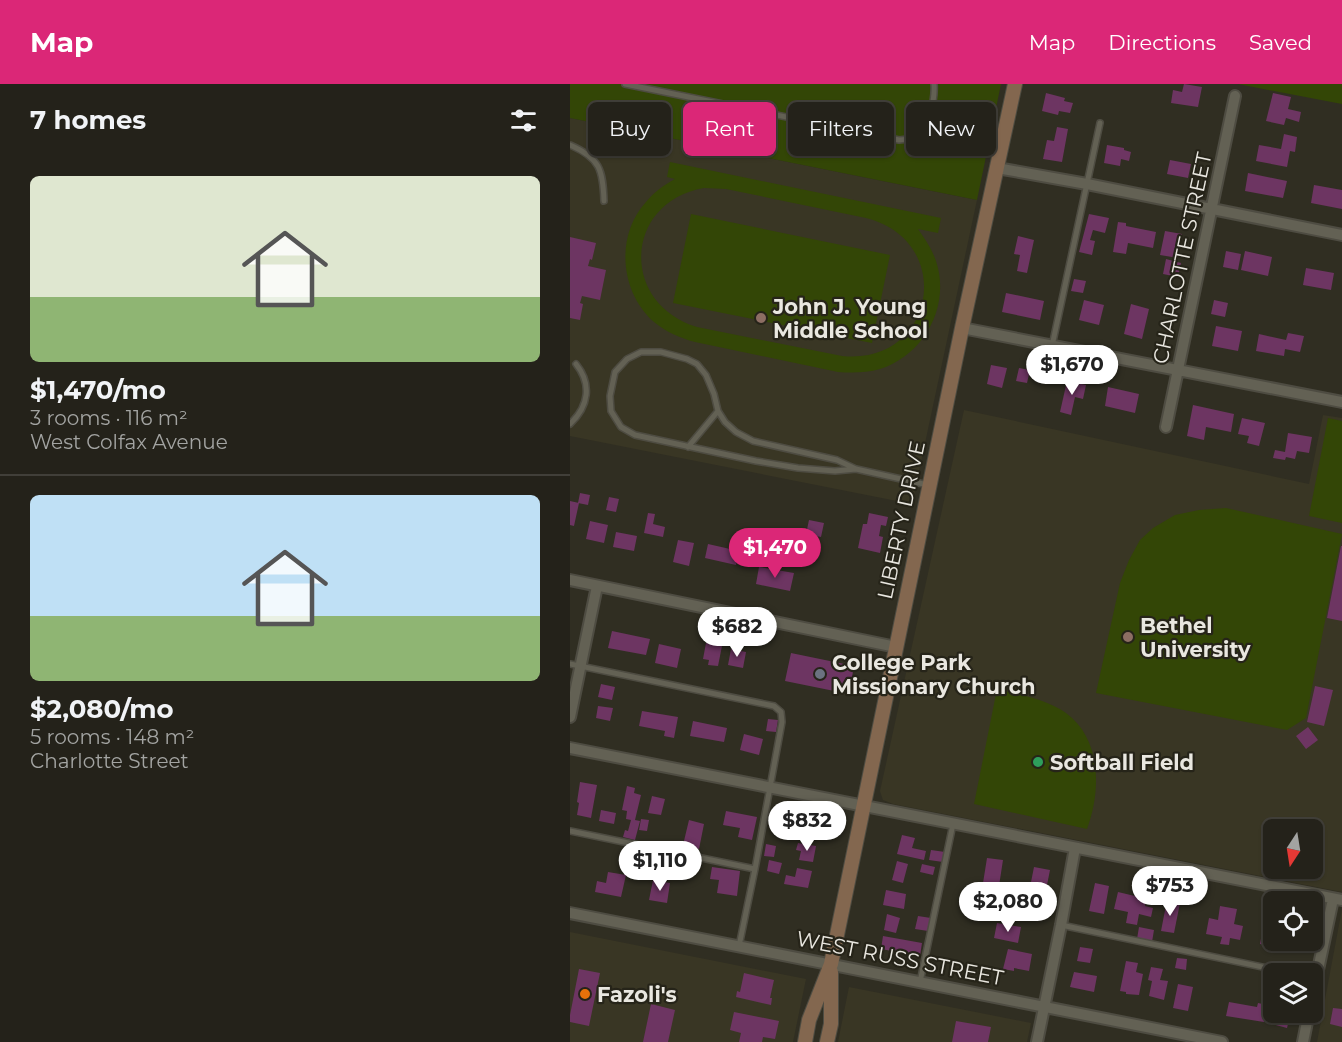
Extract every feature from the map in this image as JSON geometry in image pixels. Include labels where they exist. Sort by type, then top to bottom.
[{"type":"street","name":"LIBERTY DRIVE","points":[[805,1042],[809,1020],[831,964],[962,328],[1015,84]]},
{"type":"street","name":"CHARLOTTE STREET","points":[[1166,427],[1235,96]]},
{"type":"street","points":[[997,168],[1342,235]]},
{"type":"street","points":[[962,328],[1342,402]]},
{"type":"street","points":[[570,580],[896,647]]},
{"type":"street","points":[[570,717],[575,665],[597,586]]},
{"type":"street","points":[[570,748],[1337,899],[1319,963]]},
{"type":"street","points":[[1037,1042],[1075,848]]},
{"type":"street","name":"WEST RUSS STREET","points":[[570,913],[1222,1042]]},
{"type":"street","name":"LIBERTY DRIVE","points":[[827,1042],[831,1024],[831,964]]},
{"type":"street","points":[[1303,1042],[1307,1023]]},
{"type":"lane","points":[[625,84],[908,140],[921,134],[926,128],[935,95],[934,84]]},
{"type":"lane","points":[[1052,346],[1100,123]]},
{"type":"lane","points":[[570,144],[589,156],[601,170],[604,201]]},
{"type":"lane","points":[[856,469],[835,471],[798,468],[635,435],[621,427],[610,411],[610,396],[615,372],[627,359],[641,352],[662,352],[687,359],[697,364],[706,375],[718,411],[725,422],[736,432],[753,441],[837,460],[856,469],[930,486]]},
{"type":"lane","points":[[570,424],[578,417],[586,403],[584,374],[576,364]]},
{"type":"lane","points":[[688,447],[718,411]]},
{"type":"lane","points":[[575,665],[777,708],[782,722],[739,946]]},
{"type":"lane","points":[[920,982],[953,824]]},
{"type":"lane","points":[[570,831],[755,869]]},
{"type":"lane","points":[[1061,925],[1263,967]]},
{"type":"shaded area","name":"John J. Young Middle School","points":[[570,118],[588,122],[588,156],[671,156],[671,138],[683,141],[683,156],[759,156],[977,200],[912,504],[570,436]]},
{"type":"shaded area","name":"Bethel University","points":[[964,410],[1309,484],[1323,415],[1342,418],[1342,892],[1276,879],[1323,879],[1323,819],[1263,819],[1263,877],[893,804],[883,800],[880,791]]},
{"type":"shaded area","points":[[1342,909],[1342,1042],[1317,1042],[1321,1023],[1323,1023],[1323,1010]]},
{"type":"shaded area","points":[[570,932],[806,979],[793,1042],[570,1042]]},
{"type":"shaded area","points":[[849,987],[1031,1023],[1027,1042],[838,1042]]},
{"type":"green space","points":[[570,84],[1001,84],[996,108],[996,102],[906,102],[906,156],[986,156],[977,200],[759,156],[776,156],[776,102],[683,102],[683,141],[671,138],[671,102],[588,102],[588,122],[570,118]]},
{"type":"green space","points":[[1238,84],[1342,84],[1342,104],[1253,87]]},
{"type":"green space","points":[[670,162],[941,218],[938,233],[918,229],[932,252],[940,278],[940,295],[930,327],[921,341],[896,362],[880,369],[854,373],[838,372],[695,342],[668,332],[643,310],[628,280],[626,264],[629,231],[636,216],[652,195],[675,179],[667,177]],"holes":[[[704,188],[726,189],[866,218],[895,231],[914,251],[923,274],[923,299],[914,323],[898,342],[873,354],[842,356],[697,327],[672,315],[654,297],[644,276],[641,254],[646,232],[658,212],[678,197]]]},
{"type":"green space","points":[[691,214],[890,255],[872,343],[673,303]]},
{"type":"green space","points":[[1328,418],[1342,421],[1342,523],[1309,516]]},
{"type":"green space","points":[[1226,508],[1342,534],[1306,718],[1287,730],[1096,693],[1120,583],[1140,540],[1153,528],[1175,515]]},
{"type":"green space","name":"Softball Field","points":[[997,689],[1050,704],[1066,713],[1078,724],[1092,751],[1095,767],[1095,799],[1087,829],[974,804]]},
{"type":"building","points":[[1184,84],[1202,87],[1198,107],[1171,103],[1173,90],[1182,92]]},
{"type":"building","points":[[1046,93],[1065,98],[1064,101],[1073,103],[1070,113],[1059,111],[1058,115],[1042,111]]},
{"type":"building","points":[[1273,93],[1291,97],[1288,109],[1301,112],[1299,122],[1286,118],[1284,125],[1266,121]]},
{"type":"building","points":[[1057,127],[1068,129],[1062,162],[1043,159],[1047,140],[1054,141]]},
{"type":"building","points":[[1284,134],[1297,137],[1295,152],[1290,151],[1287,167],[1256,161],[1259,145],[1281,149]]},
{"type":"building","points":[[1107,145],[1124,148],[1131,152],[1129,161],[1121,159],[1120,166],[1104,163]]},
{"type":"building","points":[[1170,160],[1191,164],[1188,178],[1167,174]]},
{"type":"building","points":[[1248,173],[1287,181],[1283,198],[1245,191]]},
{"type":"building","points":[[1314,185],[1342,190],[1342,209],[1311,203]]},
{"type":"building","points":[[1089,214],[1109,218],[1105,233],[1093,230],[1090,240],[1095,241],[1092,255],[1079,252]]},
{"type":"building","points":[[1118,222],[1126,223],[1126,226],[1156,232],[1153,248],[1128,243],[1126,254],[1113,252]]},
{"type":"building","points":[[1165,231],[1182,234],[1178,258],[1160,255]]},
{"type":"building","points":[[1018,236],[1034,240],[1027,273],[1017,271],[1020,255],[1014,254]]},
{"type":"building","points":[[570,237],[596,243],[592,260],[590,259],[588,266],[606,270],[600,300],[582,296],[580,320],[570,318]]},
{"type":"building","points":[[1226,251],[1241,254],[1238,270],[1223,267]]},
{"type":"building","points":[[1245,251],[1272,257],[1268,276],[1241,270]]},
{"type":"building","points":[[1166,259],[1181,263],[1178,277],[1163,274]]},
{"type":"building","points":[[1306,268],[1334,273],[1331,290],[1303,285]]},
{"type":"building","points":[[1074,279],[1086,281],[1083,293],[1071,291]]},
{"type":"building","points":[[1006,293],[1044,301],[1040,320],[1002,312]]},
{"type":"building","points":[[1084,300],[1104,305],[1099,325],[1079,320]]},
{"type":"building","points":[[1214,300],[1228,303],[1225,317],[1211,314]]},
{"type":"building","points":[[1131,304],[1149,309],[1142,339],[1124,334]]},
{"type":"building","points":[[1216,326],[1242,331],[1238,351],[1212,346]]},
{"type":"building","points":[[1288,333],[1304,336],[1300,352],[1285,349],[1284,356],[1256,351],[1259,334],[1286,340]]},
{"type":"building","points":[[991,365],[1007,368],[1002,388],[987,384]]},
{"type":"building","points":[[1019,368],[1030,370],[1027,383],[1016,381]]},
{"type":"building","points":[[1067,381],[1086,385],[1083,399],[1075,397],[1071,415],[1060,412]]},
{"type":"building","points":[[1108,387],[1139,394],[1135,413],[1105,406]]},
{"type":"building","points":[[1193,405],[1234,414],[1231,432],[1206,427],[1204,440],[1187,436]]},
{"type":"building","points":[[1242,418],[1265,423],[1259,446],[1247,443],[1249,436],[1238,434]]},
{"type":"building","points":[[1288,433],[1312,437],[1309,453],[1297,451],[1295,459],[1273,458],[1275,450],[1285,452]]},
{"type":"building","points":[[580,493],[590,495],[588,505],[578,503]]},
{"type":"building","points":[[609,497],[619,499],[616,512],[606,510]]},
{"type":"building","points":[[570,501],[579,503],[574,526],[570,525]]},
{"type":"building","points":[[648,513],[655,514],[653,524],[665,527],[663,537],[644,533]]},
{"type":"building","points":[[869,513],[888,517],[886,526],[881,525],[879,536],[883,537],[880,553],[858,548],[863,524],[867,524]]},
{"type":"building","points":[[809,520],[824,523],[821,537],[806,534]]},
{"type":"building","points":[[590,521],[608,525],[604,543],[586,539]]},
{"type":"building","points":[[616,532],[637,536],[634,551],[613,547]]},
{"type":"building","points":[[678,540],[694,543],[689,566],[673,562]]},
{"type":"building","points":[[708,544],[739,551],[736,565],[705,558]]},
{"type":"building","points":[[1342,546],[1342,621],[1327,618]]},
{"type":"building","points":[[759,567],[794,573],[790,591],[756,584]]},
{"type":"building","points":[[612,631],[650,639],[646,655],[608,648]]},
{"type":"building","points":[[706,643],[722,646],[718,666],[708,665],[709,660],[703,659]]},
{"type":"building","points":[[659,644],[681,649],[677,668],[655,663]]},
{"type":"building","points":[[731,649],[746,652],[743,668],[728,665]]},
{"type":"building","name":"College Park Missionary Church","points":[[791,653],[854,666],[849,694],[785,681]]},
{"type":"building","points":[[601,684],[615,687],[612,700],[598,697]]},
{"type":"building","points":[[1315,686],[1333,690],[1324,726],[1307,722]]},
{"type":"building","points":[[598,706],[613,708],[610,721],[596,718]]},
{"type":"building","points":[[642,711],[678,717],[674,738],[664,736],[665,731],[639,726]]},
{"type":"building","points":[[768,719],[778,720],[776,732],[766,731]]},
{"type":"building","points":[[693,721],[727,728],[724,742],[690,736]]},
{"type":"building","points":[[1308,727],[1318,740],[1306,749],[1296,736]]},
{"type":"building","points":[[744,734],[763,739],[759,755],[740,750]]},
{"type":"building","points":[[580,782],[597,785],[591,818],[577,815]]},
{"type":"building","points":[[627,786],[635,788],[634,793],[641,795],[635,820],[640,821],[635,840],[623,837],[625,830],[628,831],[631,820],[626,819],[627,811],[622,810]]},
{"type":"building","points":[[652,796],[665,799],[661,815],[648,813]]},
{"type":"building","points":[[601,810],[616,813],[614,824],[599,821]]},
{"type":"building","points":[[726,811],[757,817],[752,840],[738,837],[740,828],[723,825]]},
{"type":"building","points":[[773,814],[786,816],[784,828],[771,826]]},
{"type":"building","points":[[641,819],[649,820],[647,831],[639,830]]},
{"type":"building","points":[[689,820],[704,824],[699,849],[683,845]]},
{"type":"building","points":[[800,821],[824,825],[822,840],[797,835]]},
{"type":"building","points":[[902,835],[915,838],[912,848],[926,851],[924,860],[897,854]]},
{"type":"building","points":[[798,843],[816,846],[813,862],[799,860],[801,851],[796,850]]},
{"type":"building","points":[[766,844],[776,846],[774,857],[764,856]]},
{"type":"building","points":[[931,850],[945,852],[943,862],[929,860]]},
{"type":"building","points":[[987,858],[1003,860],[999,886],[983,883]]},
{"type":"building","points":[[769,860],[782,863],[779,874],[767,871]]},
{"type":"building","points":[[897,861],[908,864],[903,883],[892,880]]},
{"type":"building","points":[[922,864],[935,867],[933,875],[920,872]]},
{"type":"building","points":[[712,867],[740,871],[737,896],[717,893],[719,880],[710,879]]},
{"type":"building","points":[[1034,867],[1050,870],[1045,895],[1029,892]]},
{"type":"building","points":[[797,868],[812,871],[808,888],[784,884],[786,875],[795,877]]},
{"type":"building","points":[[608,872],[626,875],[621,897],[595,892],[597,881],[606,883]]},
{"type":"building","points":[[653,880],[670,883],[667,903],[649,900]]},
{"type":"building","points":[[1095,883],[1109,886],[1104,914],[1089,911]]},
{"type":"building","points":[[886,890],[906,894],[904,909],[883,905]]},
{"type":"building","points":[[1118,892],[1139,897],[1139,900],[1146,902],[1145,906],[1153,908],[1151,917],[1139,914],[1137,925],[1126,923],[1128,912],[1114,909]]},
{"type":"building","points":[[1167,900],[1180,903],[1174,933],[1161,931]]},
{"type":"building","points":[[1220,906],[1237,909],[1234,924],[1243,926],[1240,940],[1230,938],[1229,945],[1220,944],[1222,937],[1206,934],[1209,918],[1218,920]]},
{"type":"building","points":[[887,914],[900,918],[896,933],[884,930]]},
{"type":"building","points":[[918,916],[931,918],[928,931],[915,929]]},
{"type":"building","points":[[997,923],[1021,927],[1018,943],[994,938]]},
{"type":"building","points":[[1139,927],[1154,930],[1152,942],[1137,939]]},
{"type":"building","points":[[1263,928],[1263,945],[1260,944]]},
{"type":"building","points":[[883,936],[922,943],[920,956],[881,949]]},
{"type":"building","points":[[1080,947],[1093,949],[1090,963],[1077,961]]},
{"type":"building","points":[[1008,949],[1032,954],[1029,971],[1014,968],[1014,971],[1003,969]]},
{"type":"building","points":[[1177,958],[1187,959],[1186,970],[1175,968]]},
{"type":"building","points":[[1126,961],[1138,963],[1136,972],[1143,974],[1139,995],[1120,991]]},
{"type":"building","points":[[1151,967],[1163,969],[1160,980],[1168,981],[1164,1000],[1149,996],[1152,981],[1148,980]]},
{"type":"building","name":"Fazoli's","points":[[579,969],[600,973],[589,1026],[570,1022]]},
{"type":"building","points":[[1074,972],[1097,976],[1094,992],[1070,987]]},
{"type":"building","points":[[744,973],[774,980],[770,998],[772,998],[771,1005],[736,997],[737,991],[740,992]]},
{"type":"building","points":[[1178,984],[1193,987],[1188,1011],[1173,1008]]},
{"type":"building","points":[[1229,1002],[1257,1007],[1258,1003],[1263,1004],[1263,1022],[1226,1016]]},
{"type":"building","points":[[651,1004],[675,1010],[668,1042],[643,1042]]},
{"type":"building","points":[[1333,1008],[1342,1009],[1342,1027],[1330,1024]]},
{"type":"building","points":[[734,1012],[779,1021],[775,1039],[763,1037],[762,1042],[739,1042],[741,1033],[730,1030]]},
{"type":"building","points":[[956,1021],[991,1027],[988,1042],[952,1042]]},
{"type":"building","points":[[1268,1023],[1288,1023],[1287,1028]]},
{"type":"place","name":"John J. Young Middle School","points":[[761,318]]},
{"type":"place","name":"Bethel University","points":[[1128,637]]},
{"type":"place","name":"College Park Missionary Church","points":[[820,674]]},
{"type":"place","name":"Softball Field","points":[[1038,762]]},
{"type":"place","name":"Fazoli's","points":[[585,994]]}]
